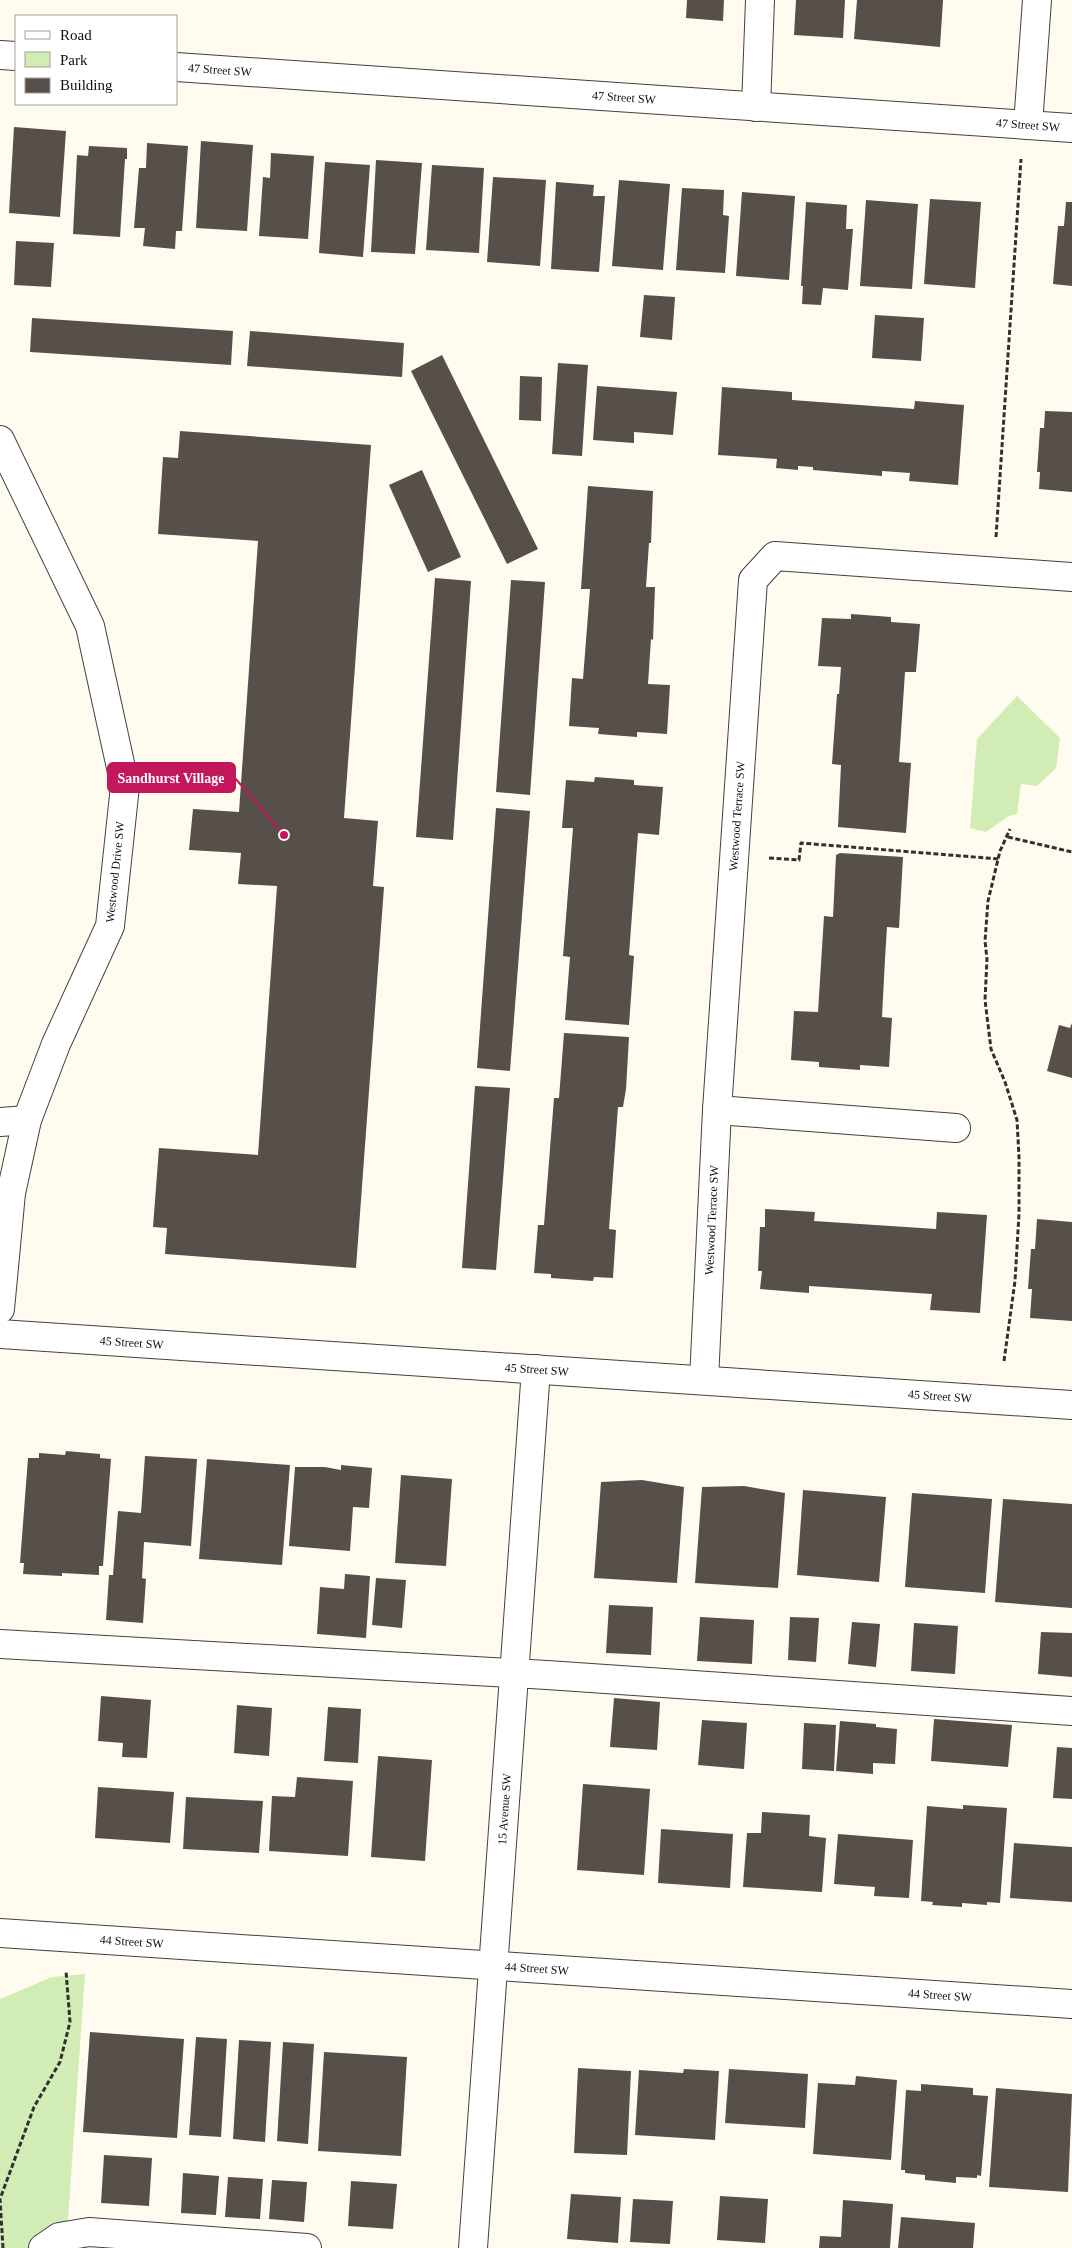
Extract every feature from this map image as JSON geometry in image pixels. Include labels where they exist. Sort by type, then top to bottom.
[{"type":"street","points":[[756,108],[760,0]]},
{"type":"street","points":[[1028,124],[1037,0]]},
{"type":"street","points":[[0,55],[15,56]]},
{"type":"street","name":"47 Street SW","points":[[178,67],[756,108],[1072,128]]},
{"type":"street","name":"Westwood Drive SW","points":[[0,440],[90,626],[125,786],[110,926],[56,1044],[27,1120],[11,1193],[0,1309]]},
{"type":"street","name":"Westwood Terrace SW","points":[[704,1380],[718,1110],[753,580],[775,556],[1072,577]]},
{"type":"street","points":[[718,1110],[956,1128]]},
{"type":"street","points":[[0,1122],[27,1120]]},
{"type":"street","name":"45 Street SW","points":[[0,1334],[1072,1406]]},
{"type":"street","name":"15 Avenue SW","points":[[473,2248],[536,1369]]},
{"type":"street","points":[[0,1644],[514,1674],[1072,1711]]},
{"type":"street","name":"44 Street SW","points":[[0,1933],[493,1964],[1072,2004]]},
{"type":"street","points":[[43,2248],[59,2237],[89,2232],[307,2248]]},
{"type":"path","points":[[994,571],[1021,158]]},
{"type":"path","points":[[1004,1361],[1015,1272],[1019,1214],[1017,1120],[1005,1082],[991,1049],[985,1000],[987,984],[985,941],[988,901],[1000,851],[1008,838],[1010,829]]},
{"type":"path","points":[[1008,838],[1072,852]]},
{"type":"path","points":[[735,855],[800,860],[801,843],[999,859]]},
{"type":"path","points":[[2,2248],[0,2199],[34,2106],[60,2062],[70,2022],[65,1973],[70,1938]]},
{"type":"green space","points":[[1017,696],[1060,738],[1056,768],[1037,786],[1021,784],[1017,814],[1009,816],[986,832],[970,828],[977,739]]},
{"type":"green space","points":[[85,1974],[66,2248],[0,2248],[0,1999],[52,1977]]},
{"type":"building","points":[[687,0],[724,0],[723,21],[686,18]]},
{"type":"building","points":[[796,0],[845,0],[843,38],[794,35]]},
{"type":"building","points":[[857,0],[943,0],[940,47],[854,39]]},
{"type":"building","points":[[14,127],[66,131],[60,217],[9,213]]},
{"type":"building","points":[[201,141],[253,145],[247,231],[196,228]]},
{"type":"building","points":[[147,143],[188,146],[182,231],[176,231],[175,249],[143,246],[145,228],[134,228],[139,168],[146,168]]},
{"type":"building","points":[[89,146],[127,148],[120,237],[73,234],[77,155],[88,156]]},
{"type":"building","points":[[271,153],[314,156],[308,239],[259,236],[263,177],[270,178]]},
{"type":"building","points":[[376,160],[422,163],[415,254],[371,252]]},
{"type":"building","points":[[325,162],[370,165],[363,257],[319,253]]},
{"type":"building","points":[[432,165],[484,168],[479,253],[426,250]]},
{"type":"building","points":[[493,177],[546,180],[540,266],[487,262]]},
{"type":"building","points":[[619,180],[670,184],[663,270],[612,266]]},
{"type":"building","points":[[556,182],[594,185],[593,196],[605,196],[599,272],[551,269]]},
{"type":"building","points":[[682,188],[724,190],[723,215],[729,216],[725,273],[676,270]]},
{"type":"building","points":[[742,192],[795,196],[789,280],[736,276]]},
{"type":"building","points":[[930,199],[981,202],[975,288],[924,284]]},
{"type":"building","points":[[866,200],[918,204],[912,289],[860,286]]},
{"type":"building","points":[[806,202],[847,205],[846,229],[853,229],[848,290],[823,288],[821,305],[802,304],[803,286],[801,286]]},
{"type":"building","points":[[1066,202],[1072,202],[1072,286],[1053,284],[1058,226],[1064,226]]},
{"type":"building","points":[[16,241],[54,243],[51,287],[14,285]]},
{"type":"building","points":[[644,295],[675,297],[672,340],[640,337]]},
{"type":"building","points":[[875,315],[924,318],[921,361],[872,358]]},
{"type":"building","points":[[32,318],[233,331],[231,365],[30,352]]},
{"type":"building","points":[[250,331],[404,343],[402,377],[247,366]]},
{"type":"building","points":[[442,355],[538,549],[507,564],[411,371]]},
{"type":"building","points":[[558,363],[588,365],[582,456],[552,454]]},
{"type":"building","points":[[520,376],[542,377],[541,421],[519,420]]},
{"type":"building","points":[[597,386],[677,392],[673,435],[634,432],[634,443],[593,440]]},
{"type":"building","points":[[722,387],[792,392],[792,400],[914,409],[915,401],[964,405],[958,485],[909,481],[910,473],[882,471],[882,476],[813,470],[813,467],[798,466],[798,470],[776,468],[777,459],[718,455]]},
{"type":"building","points":[[1045,411],[1072,412],[1072,492],[1039,489],[1040,472],[1037,472],[1040,428],[1044,428]]},
{"type":"building","points":[[180,431],[371,445],[344,818],[378,821],[373,886],[384,887],[356,1268],[165,1254],[167,1228],[153,1227],[159,1148],[258,1155],[277,886],[238,884],[241,853],[189,850],[193,809],[239,812],[258,541],[158,534],[163,457],[178,458]]},
{"type":"building","points":[[422,470],[461,557],[428,572],[389,485]]},
{"type":"building","points":[[588,486],[653,491],[651,543],[649,543],[646,587],[655,587],[653,640],[651,639],[648,684],[670,685],[667,734],[637,732],[637,737],[598,734],[599,728],[569,726],[572,678],[583,679],[590,589],[581,589]]},
{"type":"building","points":[[435,578],[471,581],[453,840],[416,837]]},
{"type":"building","points":[[511,580],[545,582],[530,795],[496,792]]},
{"type":"building","points":[[851,614],[891,617],[891,622],[920,624],[916,672],[905,672],[899,762],[911,763],[906,833],[838,827],[841,765],[832,764],[841,667],[818,666],[822,618],[851,619]]},
{"type":"building","points":[[595,777],[634,780],[634,785],[663,787],[659,835],[638,833],[629,955],[634,956],[629,1025],[565,1020],[570,957],[563,956],[573,828],[562,828],[566,780],[594,782]]},
{"type":"building","points":[[496,808],[530,811],[510,1071],[477,1068]]},
{"type":"building","points":[[840,853],[903,857],[899,928],[887,927],[882,1017],[892,1018],[889,1067],[860,1065],[860,1070],[819,1067],[819,1062],[791,1060],[794,1011],[818,1012],[824,916],[833,917],[836,855]]},
{"type":"building","points":[[1072,1023],[1072,1078],[1047,1071],[1059,1025],[1070,1028]]},
{"type":"building","points":[[564,1033],[629,1037],[626,1089],[623,1107],[618,1107],[609,1229],[616,1230],[613,1278],[594,1277],[593,1281],[551,1278],[551,1274],[534,1273],[538,1225],[544,1225],[554,1098],[559,1098]]},
{"type":"building","points":[[475,1086],[510,1088],[496,1270],[462,1268]]},
{"type":"building","points":[[765,1209],[815,1212],[814,1221],[936,1229],[937,1212],[987,1215],[980,1313],[930,1310],[932,1294],[809,1286],[809,1293],[760,1289],[762,1271],[758,1271],[760,1227],[765,1227]]},
{"type":"building","points":[[1037,1219],[1072,1222],[1072,1321],[1030,1318],[1032,1289],[1028,1289],[1031,1249],[1035,1249]]},
{"type":"building","points":[[66,1451],[100,1454],[100,1458],[111,1459],[103,1566],[99,1566],[99,1575],[62,1573],[62,1576],[23,1574],[24,1563],[20,1563],[28,1458],[39,1458],[39,1453],[65,1455]]},
{"type":"building","points":[[145,1456],[197,1459],[191,1546],[144,1542],[142,1578],[146,1579],[143,1623],[106,1620],[109,1575],[113,1575],[118,1511],[141,1513]]},
{"type":"building","points":[[207,1459],[290,1465],[282,1565],[199,1559]]},
{"type":"building","points":[[341,1465],[372,1468],[369,1508],[353,1507],[350,1551],[289,1546],[295,1467],[325,1467],[341,1470]]},
{"type":"building","points":[[401,1475],[452,1479],[446,1566],[395,1563]]},
{"type":"building","points":[[642,1480],[684,1487],[677,1583],[594,1578],[601,1482]]},
{"type":"building","points":[[744,1486],[785,1493],[778,1588],[695,1583],[702,1487]]},
{"type":"building","points":[[803,1490],[886,1497],[879,1582],[797,1575]]},
{"type":"building","points":[[912,1493],[992,1499],[985,1593],[905,1587]]},
{"type":"building","points":[[1003,1499],[1072,1504],[1072,1608],[995,1602]]},
{"type":"building","points":[[345,1574],[370,1576],[366,1638],[317,1634],[320,1587],[344,1589]]},
{"type":"building","points":[[376,1578],[406,1580],[402,1628],[372,1625]]},
{"type":"building","points":[[609,1605],[653,1607],[651,1655],[606,1653]]},
{"type":"building","points":[[700,1617],[754,1620],[752,1664],[697,1661]]},
{"type":"building","points":[[790,1617],[819,1618],[816,1662],[788,1660]]},
{"type":"building","points":[[852,1622],[880,1624],[876,1667],[848,1664]]},
{"type":"building","points":[[914,1623],[958,1626],[955,1674],[911,1671]]},
{"type":"building","points":[[1041,1632],[1072,1633],[1072,1677],[1038,1674]]},
{"type":"building","points":[[101,1696],[151,1700],[147,1758],[122,1757],[123,1743],[98,1741]]},
{"type":"building","points":[[614,1698],[660,1702],[657,1750],[610,1747]]},
{"type":"building","points":[[237,1705],[272,1708],[269,1756],[234,1753]]},
{"type":"building","points":[[328,1707],[361,1709],[358,1763],[324,1761]]},
{"type":"building","points":[[934,1719],[1012,1725],[1008,1767],[931,1761]]},
{"type":"building","points":[[702,1720],[747,1723],[744,1769],[698,1765]]},
{"type":"building","points":[[840,1721],[876,1724],[876,1727],[897,1729],[895,1764],[873,1763],[873,1774],[836,1771]]},
{"type":"building","points":[[804,1723],[836,1725],[834,1771],[802,1769]]},
{"type":"building","points":[[1057,1747],[1072,1748],[1072,1799],[1053,1798]]},
{"type":"building","points":[[378,1756],[432,1760],[425,1861],[371,1857]]},
{"type":"building","points":[[297,1777],[353,1781],[348,1856],[269,1851],[272,1796],[295,1797]]},
{"type":"building","points":[[583,1784],[650,1789],[644,1875],[577,1870]]},
{"type":"building","points":[[98,1787],[174,1792],[170,1843],[95,1838]]},
{"type":"building","points":[[186,1797],[263,1801],[259,1853],[183,1849]]},
{"type":"building","points":[[963,1805],[1007,1808],[1000,1903],[987,1902],[987,1905],[962,1903],[962,1907],[932,1905],[933,1902],[921,1901],[927,1806],[963,1809]]},
{"type":"building","points":[[762,1812],[810,1815],[809,1836],[826,1838],[822,1892],[743,1887],[747,1833],[761,1833]]},
{"type":"building","points":[[661,1829],[733,1834],[730,1888],[658,1883]]},
{"type":"building","points":[[838,1834],[913,1840],[909,1898],[874,1896],[875,1887],[834,1884]]},
{"type":"building","points":[[1014,1843],[1072,1847],[1072,1902],[1010,1898]]},
{"type":"building","points":[[90,2032],[184,2039],[177,2138],[83,2132]]},
{"type":"building","points":[[196,2037],[227,2039],[221,2137],[189,2135]]},
{"type":"building","points":[[239,2040],[271,2042],[265,2142],[233,2139]]},
{"type":"building","points":[[283,2042],[314,2044],[308,2144],[277,2141]]},
{"type":"building","points":[[324,2052],[407,2057],[401,2156],[318,2151]]},
{"type":"building","points":[[578,2068],[631,2071],[627,2155],[574,2153]]},
{"type":"building","points":[[684,2069],[719,2071],[715,2140],[635,2135],[639,2070],[683,2073]]},
{"type":"building","points":[[729,2069],[808,2074],[805,2128],[725,2123]]},
{"type":"building","points":[[856,2076],[897,2080],[891,2160],[813,2154],[818,2083],[855,2085]]},
{"type":"building","points":[[921,2084],[973,2088],[973,2095],[988,2096],[981,2176],[977,2175],[977,2178],[956,2177],[956,2183],[925,2180],[925,2175],[905,2173],[905,2170],[901,2170],[906,2090],[921,2091]]},
{"type":"building","points":[[996,2088],[1072,2094],[1068,2192],[989,2187]]},
{"type":"building","points":[[104,2155],[152,2158],[149,2206],[101,2203]]},
{"type":"building","points":[[183,2173],[219,2176],[216,2215],[181,2213]]},
{"type":"building","points":[[228,2177],[263,2179],[260,2219],[225,2217]]},
{"type":"building","points":[[272,2180],[307,2182],[304,2222],[269,2219]]},
{"type":"building","points":[[351,2181],[397,2184],[393,2229],[348,2226]]},
{"type":"building","points":[[571,2194],[621,2197],[618,2243],[567,2239]]},
{"type":"building","points":[[720,2196],[768,2199],[765,2243],[717,2240]]},
{"type":"building","points":[[633,2199],[673,2201],[670,2244],[630,2242]]},
{"type":"building","points":[[843,2200],[893,2204],[890,2248],[819,2248],[820,2236],[841,2237]]},
{"type":"building","points":[[901,2217],[975,2223],[973,2248],[898,2248]]},
{"type":"place","name":"Sandhurst Village","points":[[284,835]]}]
